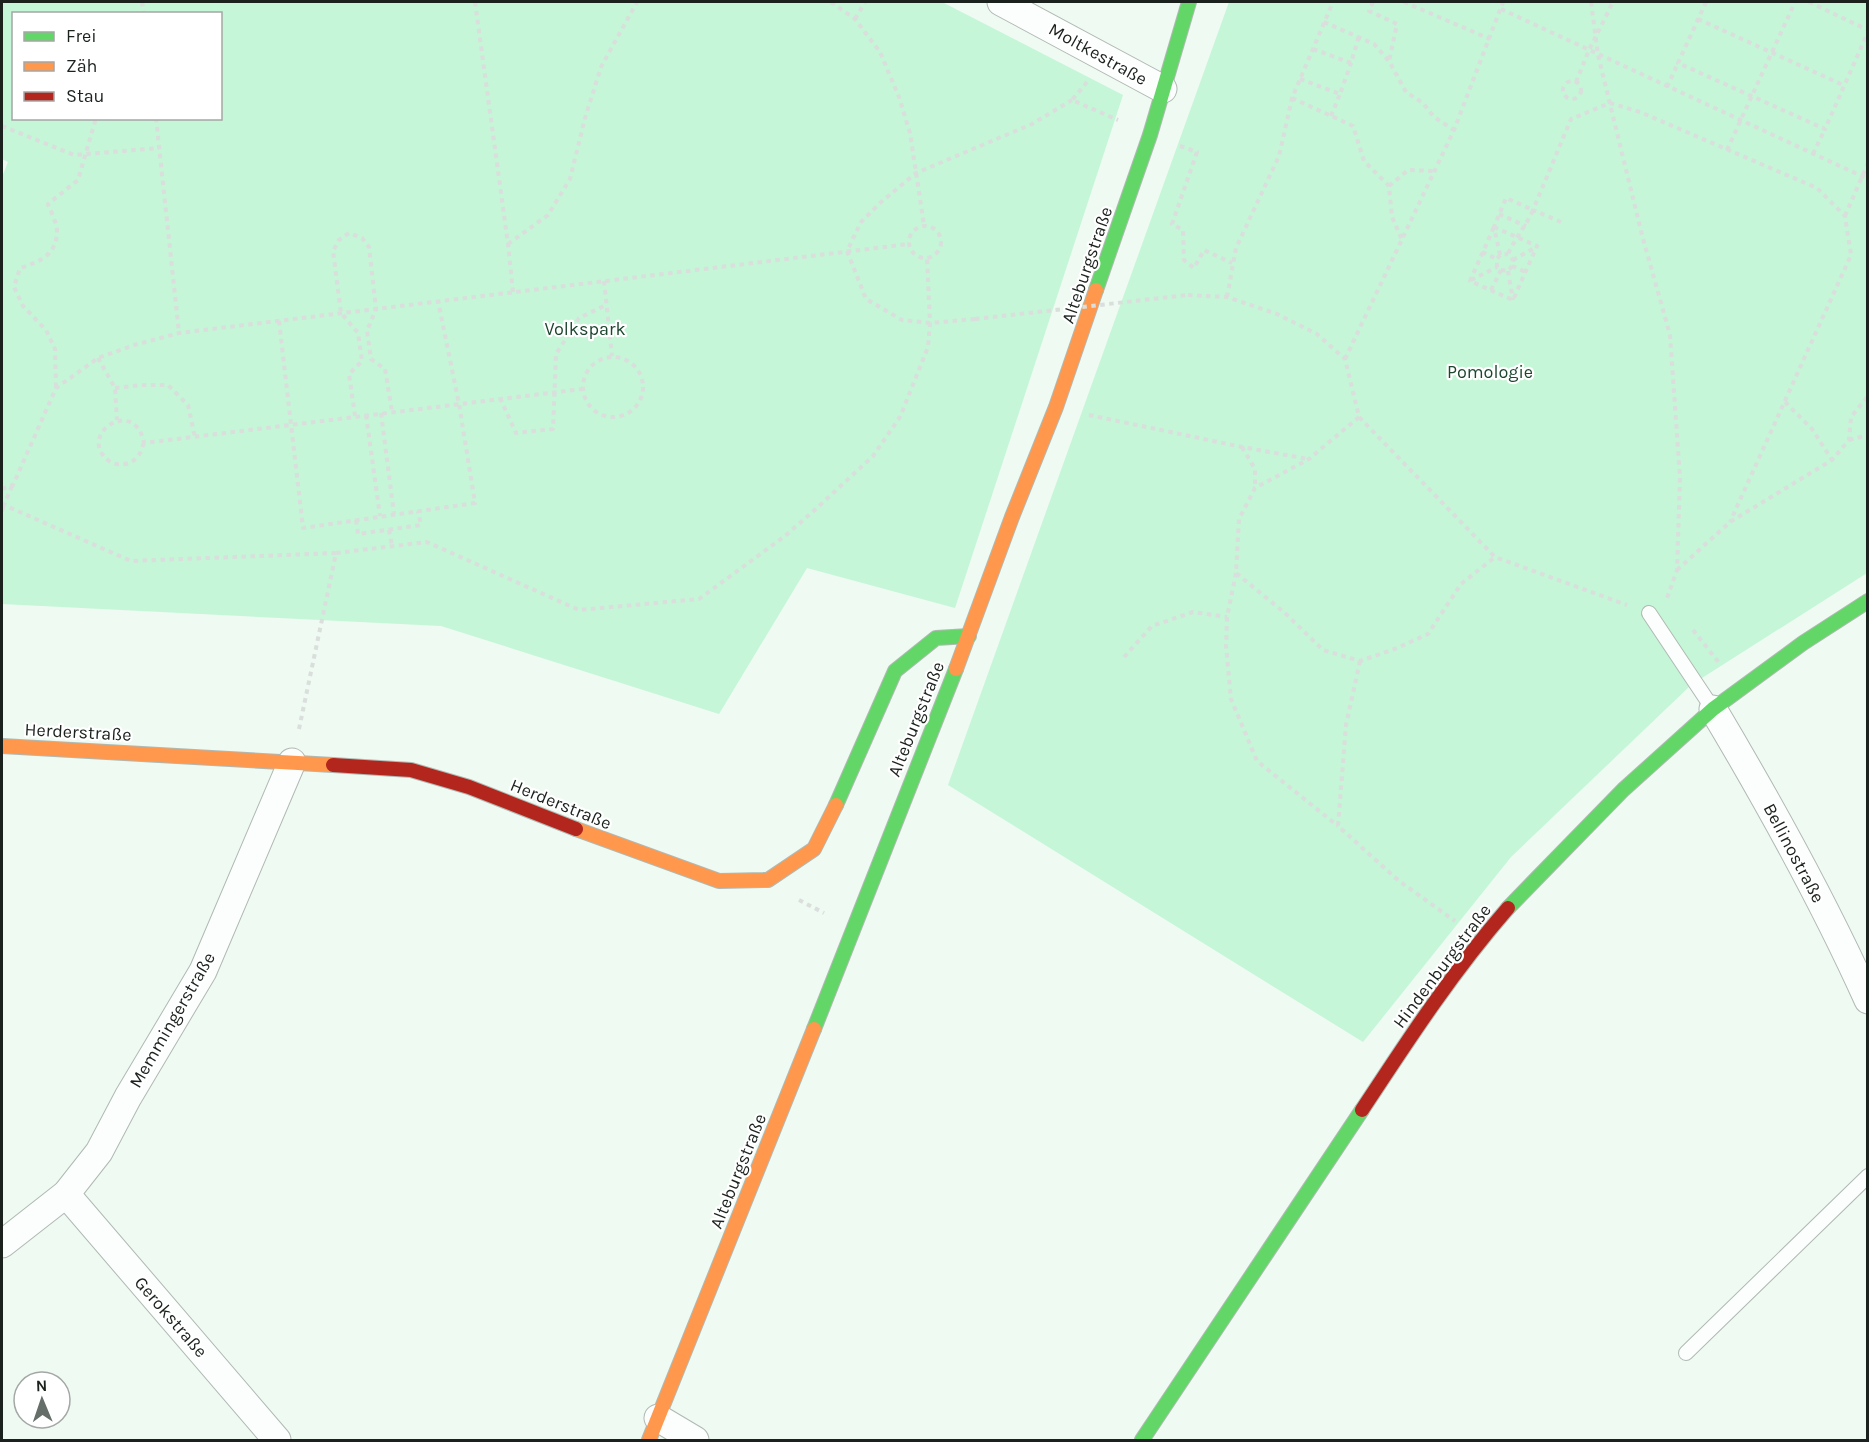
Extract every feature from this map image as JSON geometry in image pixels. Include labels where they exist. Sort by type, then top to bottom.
[{"type":"street","name":"Moltkestraße","points":[[1001,2],[1163,89]]},
{"type":"street","name":"Alteburgstraße","points":[[654,1429],[855,927],[1056,407],[1150,135],[1190,2]]},
{"type":"street","name":"Hindenburgstraße","points":[[1142,1440],[1413,1032],[1480,940],[1591,820],[1713,709],[1803,643],[1868,601]]},
{"type":"street","name":"Herderstraße","points":[[2,746],[411,770],[469,787],[616,845],[719,881],[768,880],[814,849],[840,797],[895,671],[936,638],[969,636]]},
{"type":"street","name":"Bellinostraße","points":[[1713,709],[1825,909],[1868,1000]]},
{"type":"street","name":"Memmingerstraße","points":[[2,1244],[66,1194],[99,1152],[128,1097],[203,971],[292,762]]},
{"type":"street","name":"Gerokstraße","points":[[66,1194],[277,1440]]},
{"type":"street","points":[[654,1429],[695,1440]]},
{"type":"lane","points":[[1649,613],[1713,709]]},
{"type":"lane","points":[[1686,1353],[1868,1176]]},
{"type":"path","points":[[475,2],[513,292]]},
{"type":"path","points":[[508,244],[548,216],[570,179],[585,118],[601,67],[637,2]]},
{"type":"path","points":[[831,2],[855,19],[880,52],[899,97],[910,133],[924,225]]},
{"type":"path","points":[[855,19],[866,2]]},
{"type":"path","points":[[1227,297],[1236,248],[1279,156],[1292,98],[1333,2]]},
{"type":"path","points":[[1373,2],[1369,11],[1397,24],[1389,61]]},
{"type":"path","points":[[1404,2],[1490,39]]},
{"type":"path","points":[[1345,359],[1454,130],[1503,2]]},
{"type":"path","points":[[1591,2],[1598,55],[1642,235],[1670,335],[1680,478],[1677,570],[1730,522],[1832,460],[1850,440],[1868,435]]},
{"type":"path","points":[[1576,82],[1613,2]]},
{"type":"path","points":[[1667,87],[1706,2]]},
{"type":"path","points":[[1727,150],[1795,2]]},
{"type":"path","points":[[1809,2],[1868,31],[1813,154]]},
{"type":"path","points":[[1500,9],[1868,179]]},
{"type":"path","points":[[1698,19],[1844,85]]},
{"type":"path","points":[[1324,22],[1374,44],[1389,61],[1406,92],[1423,103],[1434,117],[1454,130]]},
{"type":"path","points":[[1331,116],[1359,36]]},
{"type":"path","points":[[1313,49],[1351,63]]},
{"type":"path","points":[[1678,63],[1825,129]]},
{"type":"path","points":[[1300,79],[1340,94]]},
{"type":"path","points":[[1570,81],[1576,82],[1581,86],[1581,92],[1578,98],[1569,99],[1563,92],[1564,87],[1570,81]]},
{"type":"path","points":[[1292,98],[1353,126],[1364,161],[1389,186],[1392,217],[1402,240]]},
{"type":"path","points":[[1072,100],[1032,124],[916,173],[880,203],[861,222],[847,251],[866,299],[902,320],[930,323],[1188,294],[1227,297],[1276,314],[1317,334],[1345,359],[1359,417],[1495,556],[1649,613]]},
{"type":"path","points":[[1482,252],[1499,257],[1508,254],[1515,237],[1526,226],[1571,119],[1610,103],[1640,112],[1817,188],[1845,216]]},
{"type":"path","points":[[2,511],[56,388],[55,349],[46,330],[22,306],[14,286],[20,268],[39,262],[53,249],[57,230],[48,204],[78,180],[95,120]]},
{"type":"path","points":[[156,120],[179,333]]},
{"type":"path","points":[[2,126],[74,155],[159,148]]},
{"type":"path","points":[[1730,522],[1851,255],[1845,216],[1868,163]]},
{"type":"path","points":[[1389,186],[1408,170],[1435,171]]},
{"type":"path","points":[[1470,281],[1506,198],[1561,222]]},
{"type":"path","points":[[1499,214],[1526,226]]},
{"type":"path","points":[[1172,224],[1183,230],[1184,261],[1194,268],[1204,250],[1232,263]]},
{"type":"path","points":[[924,225],[936,229],[942,238],[937,253],[927,258],[917,256],[909,244],[912,232],[924,225]]},
{"type":"path","points":[[1494,227],[1537,246]]},
{"type":"path","points":[[1491,290],[1499,268],[1494,227]]},
{"type":"path","points":[[355,416],[349,375],[362,361],[358,333],[341,313],[333,251],[339,240],[349,233],[362,238],[369,247],[376,309],[367,331],[371,359],[386,369],[392,412]]},
{"type":"path","points":[[56,388],[98,358],[134,345],[179,333],[909,244]]},
{"type":"path","points":[[1513,260],[1537,246]]},
{"type":"path","points":[[1513,300],[1537,246]]},
{"type":"path","points":[[1508,254],[1513,260],[1508,271],[1513,300]]},
{"type":"path","points":[[4,505],[131,561],[336,553],[427,542],[579,610],[699,598],[785,536],[873,456],[900,417],[928,347],[930,323],[927,258]]},
{"type":"path","points":[[1512,266],[1526,272]]},
{"type":"path","points":[[1470,281],[1499,268],[1508,271]]},
{"type":"path","points":[[604,281],[612,356]]},
{"type":"path","points":[[1470,281],[1513,300]]},
{"type":"path","points":[[279,321],[303,528],[475,503],[459,404],[438,301]]},
{"type":"path","points":[[500,398],[516,433],[553,429],[556,354],[579,318],[606,304]]},
{"type":"path","points":[[612,356],[627,360],[638,371],[643,386],[639,401],[629,412],[614,417],[599,414],[587,403],[582,388],[584,376],[590,366],[600,359],[612,356]]},
{"type":"path","points":[[98,358],[115,388],[117,420]]},
{"type":"path","points":[[115,388],[168,385],[188,405],[195,437]]},
{"type":"path","points":[[144,443],[582,388]]},
{"type":"path","points":[[1850,440],[1851,417],[1868,396]]},
{"type":"path","points":[[1785,402],[1812,429],[1832,460]]},
{"type":"path","points":[[1056,407],[1309,459]]},
{"type":"path","points":[[381,413],[394,514]]},
{"type":"path","points":[[366,415],[380,516]]},
{"type":"path","points":[[1255,488],[1309,459],[1359,417]]},
{"type":"path","points":[[117,420],[126,420],[142,433],[144,443],[138,456],[126,464],[112,463],[101,454],[98,440],[104,427],[117,420]]},
{"type":"path","points":[[1242,447],[1255,469],[1255,488],[1239,519],[1236,573],[1227,616],[1226,646],[1231,699],[1257,761],[1338,826],[1399,881],[1480,940]]},
{"type":"path","points":[[2,489],[13,485]]},
{"type":"path","points":[[356,520],[358,534],[389,530],[421,525],[418,511]]},
{"type":"path","points":[[389,530],[392,546]]},
{"type":"path","points":[[292,762],[336,553]]},
{"type":"path","points":[[1236,573],[1285,613],[1323,650],[1360,661],[1428,634],[1461,584],[1495,556]]},
{"type":"path","points":[[1668,597],[1674,606]]},
{"type":"path","points":[[1124,657],[1152,626],[1193,612],[1227,616]]},
{"type":"path","points":[[1687,623],[1739,688]]},
{"type":"path","points":[[1338,826],[1346,725],[1360,661]]},
{"type":"path","points":[[795,898],[826,914]]},
{"type":"green space","name":"Volkspark","points":[[2,2],[942,2],[1123,95],[955,608],[807,568],[719,714],[441,626],[2,604],[2,177],[8,162],[2,159]]},
{"type":"green space","name":"Pomologie","points":[[1229,2],[1867,2],[1867,573],[1691,685],[1511,857],[1363,1042],[948,785]]},
{"type":"traffic: fast","points":[[1096,290],[1150,135],[1189,2]]},
{"type":"traffic: fast","points":[[1508,908],[1623,790],[1713,709],[1803,643],[1868,601]]},
{"type":"traffic: fast","points":[[836,805],[895,671],[936,638],[969,636]]},
{"type":"traffic: fast","points":[[814,1029],[956,669]]},
{"type":"traffic: fast","points":[[1142,1440],[1362,1110]]},
{"type":"traffic: slow","points":[[956,669],[1012,517],[1056,407],[1096,290]]},
{"type":"traffic: slow","points":[[2,746],[333,765]]},
{"type":"traffic: slow","points":[[576,829],[719,881],[768,880],[814,849],[836,805]]},
{"type":"traffic: slow","points":[[649,1440],[814,1029]]},
{"type":"traffic: jam","points":[[333,765],[411,770],[469,787],[576,829]]},
{"type":"traffic: jam","points":[[1362,1110],[1450,981],[1508,908]]}]
